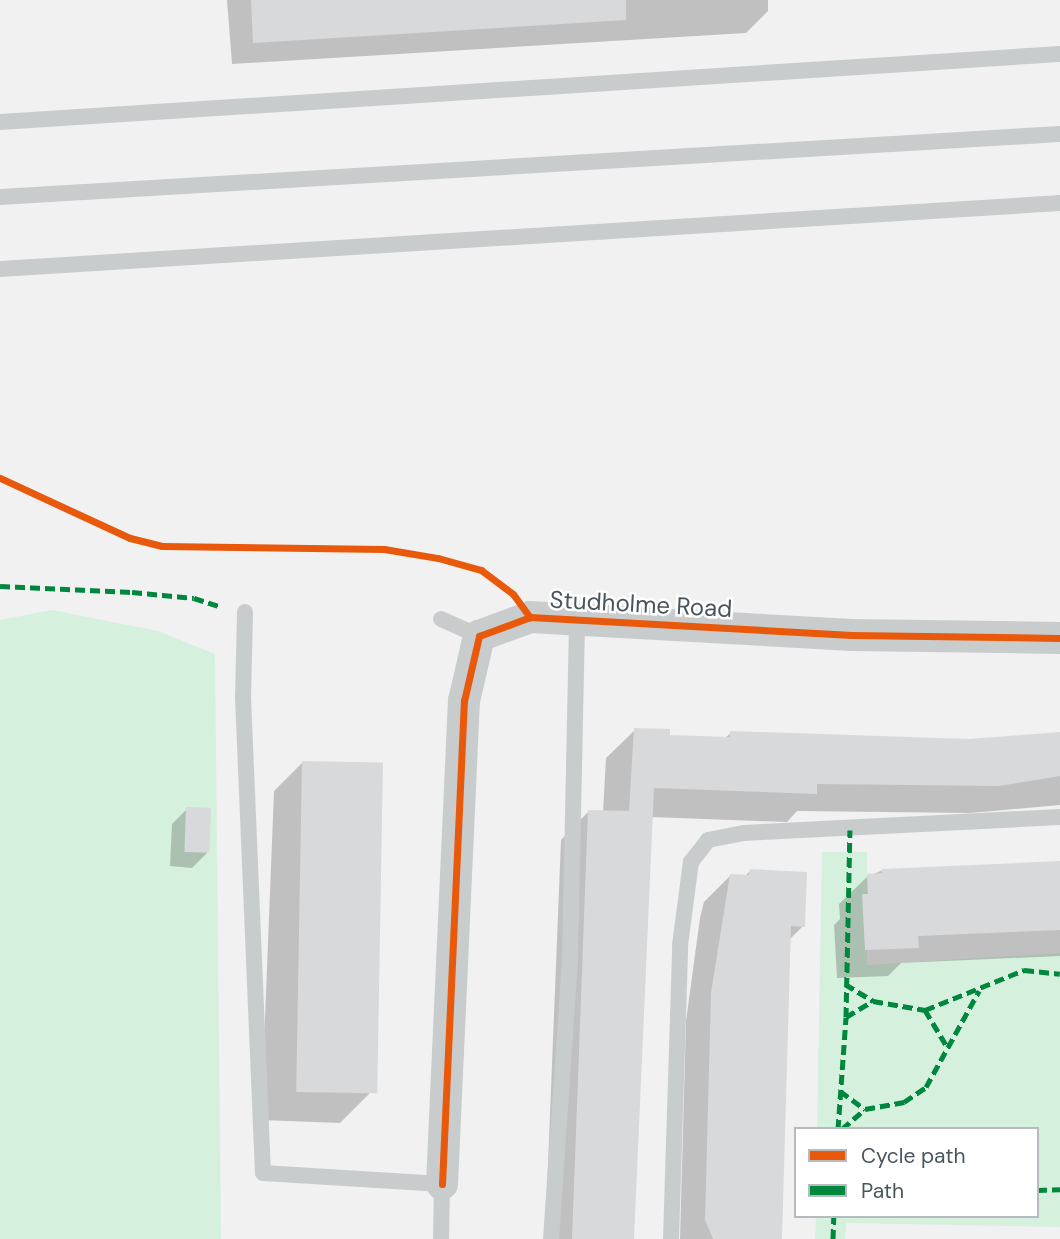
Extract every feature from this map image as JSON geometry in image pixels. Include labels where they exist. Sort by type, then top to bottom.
[{"type":"street","name":"Studholme Road","points":[[479,636],[530,617],[851,635],[1060,638]]},
{"type":"street","points":[[442,1184],[464,712],[479,636]]},
{"type":"lane","points":[[0,122],[1060,54]]},
{"type":"lane","points":[[0,197],[1060,134]]},
{"type":"lane","points":[[0,269],[1060,203]]},
{"type":"lane","points":[[245,612],[243,697],[263,1173],[442,1184],[441,1239]]},
{"type":"lane","points":[[441,619],[479,636]]},
{"type":"lane","points":[[551,1239],[570,958],[576,620]]},
{"type":"lane","points":[[671,1239],[680,945],[691,862],[708,840],[744,833],[1060,817]]},
{"type":"green space","points":[[52,610],[158,631],[215,654],[221,1239],[0,1239],[0,620]]},
{"type":"green space","points":[[822,852],[867,852],[867,965],[1060,953],[1060,1227],[846,1223],[845,1239],[815,1239],[816,1218],[1039,1218],[1039,1127],[817,1127]]},
{"type":"building","points":[[251,0],[626,0],[626,20],[253,43]]},
{"type":"building","points":[[634,728],[670,729],[670,735],[730,737],[730,731],[969,739],[1060,732],[1060,776],[999,786],[817,784],[817,794],[654,788],[634,1239],[572,1239],[588,810],[629,811]]},
{"type":"building","points":[[302,761],[383,762],[377,1093],[296,1092]]},
{"type":"building","points":[[186,807],[211,808],[209,853],[184,852]]},
{"type":"building","points":[[1060,861],[1060,930],[918,936],[919,948],[865,950],[862,894],[868,894],[867,874],[882,873],[882,869]]},
{"type":"building","points":[[750,869],[807,872],[805,927],[791,926],[782,1239],[713,1239],[705,1220],[711,993],[730,874],[749,875]]},
{"type":"marked path","points":[[0,586],[132,592],[194,598],[221,607]]},
{"type":"marked path","points":[[838,1127],[846,1017],[850,830]]},
{"type":"marked path","points":[[845,984],[873,1001],[925,1010],[1024,970],[1060,974]]},
{"type":"marked path","points":[[840,1091],[865,1109],[904,1102],[926,1087],[979,991]]},
{"type":"marked path","points":[[846,1017],[873,1001]]},
{"type":"marked path","points":[[925,1010],[946,1045]]},
{"type":"marked path","points":[[844,1127],[865,1109]]},
{"type":"marked path","points":[[1039,1190],[1060,1189]]},
{"type":"marked path","points":[[833,1239],[834,1218]]},
{"type":"cycle path","points":[[0,478],[130,538],[162,546],[384,549],[438,558],[481,570],[513,594],[530,617]]},
{"type":"cycle path","points":[[442,1184],[464,701],[479,636],[530,617],[851,635],[1060,638]]}]
